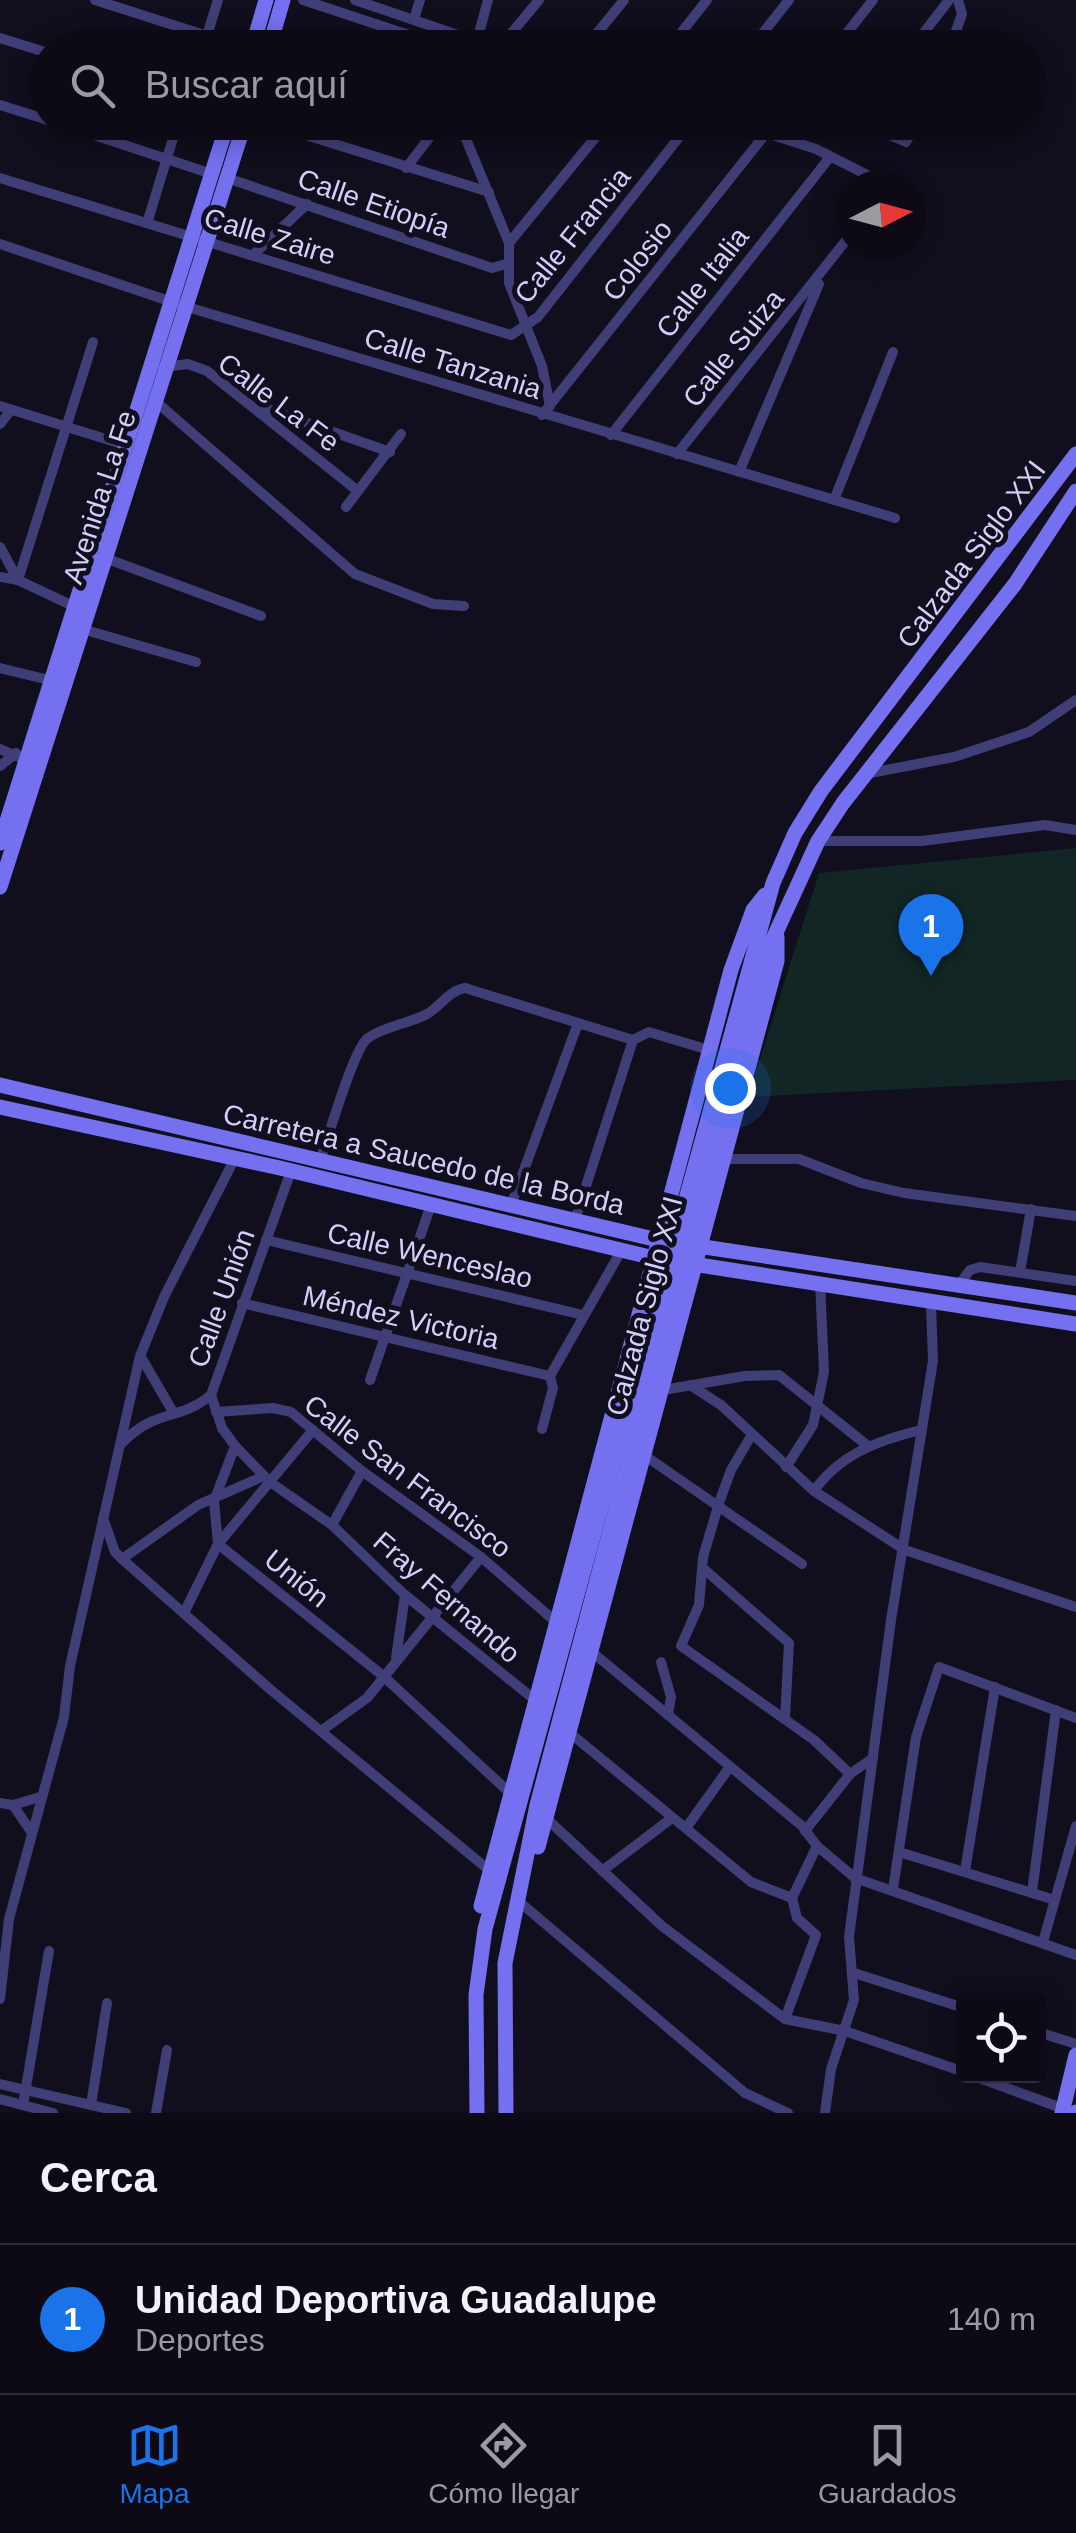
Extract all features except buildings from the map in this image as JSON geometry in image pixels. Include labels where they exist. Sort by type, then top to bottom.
[{"type":"street","points":[[94,0],[192,30]]},
{"type":"street","points":[[209,30],[218,0]]},
{"type":"street","points":[[255,30],[266,0]]},
{"type":"street","points":[[275,30],[284,0]]},
{"type":"street","points":[[303,0],[394,30]]},
{"type":"street","points":[[355,0],[442,30]]},
{"type":"street","points":[[414,19],[420,0]]},
{"type":"street","points":[[480,30],[488,0]]},
{"type":"street","points":[[513,30],[539,0]]},
{"type":"street","points":[[600,30],[624,0]]},
{"type":"street","points":[[683,30],[707,0]]},
{"type":"street","points":[[765,30],[789,0]]},
{"type":"street","points":[[849,30],[872,0]]},
{"type":"street","points":[[926,30],[949,0]]},
{"type":"street","points":[[956,30],[962,14],[958,0]]},
{"type":"street","points":[[0,38],[30,47]]},
{"type":"street","points":[[0,105],[30,114]]},
{"type":"street","name":"Calle Etiopía","points":[[110,140],[492,268],[506,264]]},
{"type":"street","points":[[148,220],[172,140]]},
{"type":"street","name":"Avenida La Fe","points":[[220,176],[225,140]]},
{"type":"street","name":"Avenida La Fe","points":[[0,888],[27,760],[82,629],[156,403],[159,367],[178,303],[220,176],[237,140]]},
{"type":"street","points":[[320,140],[489,192]]},
{"type":"street","points":[[406,168],[427,140]]},
{"type":"street","points":[[467,140],[509,243],[506,264],[525,329],[542,366],[546,410]]},
{"type":"street","points":[[509,243],[593,140]]},
{"type":"street","name":"Calle Francia","points":[[525,329],[677,140]]},
{"type":"street","name":"Colosio","points":[[546,410],[760,140]]},
{"type":"street","points":[[785,140],[858,170]]},
{"type":"street","name":"Calle Italia","points":[[610,435],[830,157]]},
{"type":"street","name":"Calle Zaire","points":[[0,178],[148,220],[510,335],[525,329]]},
{"type":"street","points":[[254,254],[307,204]]},
{"type":"street","name":"Calle Tanzania","points":[[0,244],[178,303],[546,410],[610,435],[894,518]]},
{"type":"street","name":"Calle Suiza","points":[[677,454],[836,255]]},
{"type":"street","name":"Calle Suiza","points":[[739,472],[825,270]]},
{"type":"street","points":[[18,580],[93,342]]},
{"type":"street","points":[[834,500],[893,352]]},
{"type":"street","name":"Calle La Fe","points":[[159,367],[188,364],[207,371],[358,491]]},
{"type":"street","name":"Avenida La Fe","points":[[0,843],[144,388],[159,367]]},
{"type":"street","points":[[144,388],[156,403],[355,574],[433,604],[464,606]]},
{"type":"street","points":[[0,424],[5,408],[125,446]]},
{"type":"street","points":[[260,412],[268,409],[390,452]]},
{"type":"street","points":[[346,507],[401,434]]},
{"type":"street","name":"Calzada Siglo XXI","points":[[478,1966],[556,1730],[773,883],[795,833],[821,791],[1076,454]]},
{"type":"street","name":"Calzada Siglo XXI","points":[[506,2113],[505,1963],[516,1898],[676,1234],[742,1010],[818,841],[864,774],[1015,584],[1076,491]]},
{"type":"street","points":[[0,547],[18,580]]},
{"type":"street","points":[[104,558],[261,616]]},
{"type":"street","points":[[0,577],[18,580],[73,606]]},
{"type":"street","points":[[82,629],[196,662]]},
{"type":"street","points":[[0,668],[49,680]]},
{"type":"street","points":[[864,774],[954,757],[1030,732],[1076,700]]},
{"type":"street","points":[[0,749],[27,760]]},
{"type":"street","points":[[0,766],[27,760]]},
{"type":"street","points":[[818,841],[922,841],[1045,825],[1076,830]]},
{"type":"street","name":"Calzada Siglo XXI","points":[[477,2113],[478,1966],[474,1940],[490,1871],[709,1050],[740,944],[754,910],[773,883]]},
{"type":"street","points":[[523,1877],[546,1818],[556,1730],[592,1652],[663,1390],[692,1265],[778,961],[778,934]]},
{"type":"street","points":[[320,1161],[355,1051],[373,1034],[425,1015],[451,992],[465,988],[632,1040],[649,1032],[709,1050]]},
{"type":"street","points":[[512,1205],[577,1026]]},
{"type":"street","points":[[575,1220],[632,1040]]},
{"type":"street","name":"Carretera a Saucedo de la Borda","points":[[0,1085],[658,1240],[1076,1303]]},
{"type":"street","name":"Carretera a Saucedo de la Borda","points":[[0,1107],[235,1158],[654,1258],[1076,1324]]},
{"type":"street","points":[[0,1999],[9,1919],[64,1717],[70,1666],[140,1356],[164,1296],[235,1158]]},
{"type":"street","points":[[722,1160],[799,1158],[861,1183],[904,1193],[1076,1216]]},
{"type":"street","name":"Calle Unión","points":[[120,1445],[154,1416],[195,1408],[211,1394],[291,1171]]},
{"type":"street","points":[[672,1185],[690,1200],[710,1201]]},
{"type":"street","points":[[370,1380],[431,1206]]},
{"type":"street","points":[[1020,1272],[1031,1209]]},
{"type":"street","name":"Calle Wenceslao","points":[[266,1240],[584,1315]]},
{"type":"street","points":[[542,1429],[552,1388],[550,1376],[621,1251]]},
{"type":"street","points":[[956,1287],[970,1270],[1020,1272],[1076,1282]]},
{"type":"street","points":[[786,1467],[813,1425],[825,1348],[820,1282]]},
{"type":"street","points":[[644,1294],[662,1288],[684,1298]]},
{"type":"street","name":"Méndez Victoria","points":[[242,1302],[550,1376]]},
{"type":"street","points":[[825,2113],[831,2068],[854,2000],[849,1937],[891,1620],[932,1362],[931,1304]]},
{"type":"street","points":[[140,1356],[173,1412]]},
{"type":"street","points":[[663,1390],[779,1375],[868,1446]]},
{"type":"street","points":[[690,1385],[721,1405],[814,1491],[905,1550],[1076,1607]]},
{"type":"street","name":"Fray Fernando","points":[[211,1394],[216,1412],[235,1446],[267,1479],[332,1525],[405,1595],[535,1700]]},
{"type":"street","name":"Calle San Francisco","points":[[216,1412],[273,1408],[292,1412],[362,1471],[481,1558],[556,1622]]},
{"type":"street","points":[[184,1613],[218,1544],[267,1479],[313,1430]]},
{"type":"street","points":[[814,1491],[830,1468],[868,1446],[921,1430]]},
{"type":"street","points":[[751,1436],[731,1470],[719,1503],[704,1557],[699,1605],[680,1646],[785,1719],[850,1774]]},
{"type":"street","points":[[218,1544],[214,1501],[235,1446]]},
{"type":"street","points":[[644,1455],[719,1503],[802,1564]]},
{"type":"street","points":[[332,1525],[362,1471]]},
{"type":"street","points":[[122,1559],[171,1522],[267,1479]]},
{"type":"street","points":[[103,1518],[115,1552],[122,1559],[490,1871]]},
{"type":"street","name":"Unión","points":[[218,1544],[382,1675],[510,1793]]},
{"type":"street","points":[[321,1730],[368,1698],[382,1675],[481,1558]]},
{"type":"street","points":[[705,1570],[788,1643],[785,1719]]},
{"type":"street","points":[[396,1659],[405,1595]]},
{"type":"street","points":[[592,1652],[856,1878],[1076,1955]]},
{"type":"street","points":[[661,1662],[671,1696],[668,1714]]},
{"type":"street","points":[[893,1890],[916,1737],[939,1667],[1076,1718]]},
{"type":"street","points":[[966,1871],[995,1688]]},
{"type":"street","points":[[1032,1892],[1056,1710]]},
{"type":"street","points":[[556,1730],[751,1882],[792,1898]]},
{"type":"street","points":[[805,1831],[850,1774],[873,1758]]},
{"type":"street","points":[[686,1828],[729,1768]]},
{"type":"street","points":[[0,1803],[13,1805],[40,1798]]},
{"type":"street","points":[[13,1805],[32,1833]]},
{"type":"street","points":[[546,1818],[662,1926],[785,2018],[845,2031],[956,2069]]},
{"type":"street","points":[[602,1870],[672,1818]]},
{"type":"street","points":[[1042,1942],[1076,1826]]},
{"type":"street","points":[[785,2018],[816,1935],[798,1918],[792,1898],[817,1846]]},
{"type":"street","points":[[899,1852],[1055,1900]]},
{"type":"street","points":[[516,1898],[745,2093],[788,2113]]},
{"type":"street","points":[[0,1908],[9,1919]]},
{"type":"street","points":[[23,2105],[49,1951]]},
{"type":"street","points":[[854,1973],[956,2005]]},
{"type":"street","points":[[91,2105],[107,2002]]},
{"type":"street","points":[[1046,2035],[1076,2044]]},
{"type":"street","points":[[156,2113],[167,2050]]},
{"type":"street","points":[[994,2083],[1069,2112],[1076,2055]]},
{"type":"street","points":[[0,2084],[126,2113]]},
{"type":"street","points":[[0,2099],[52,2113],[55,2098]]},
{"type":"green space","points":[[1076,848],[1076,1080],[748,1097],[819,873]]},
{"type":"place","name":"Unidad Deportiva Guadalupe","points":[[931,976]]}]
